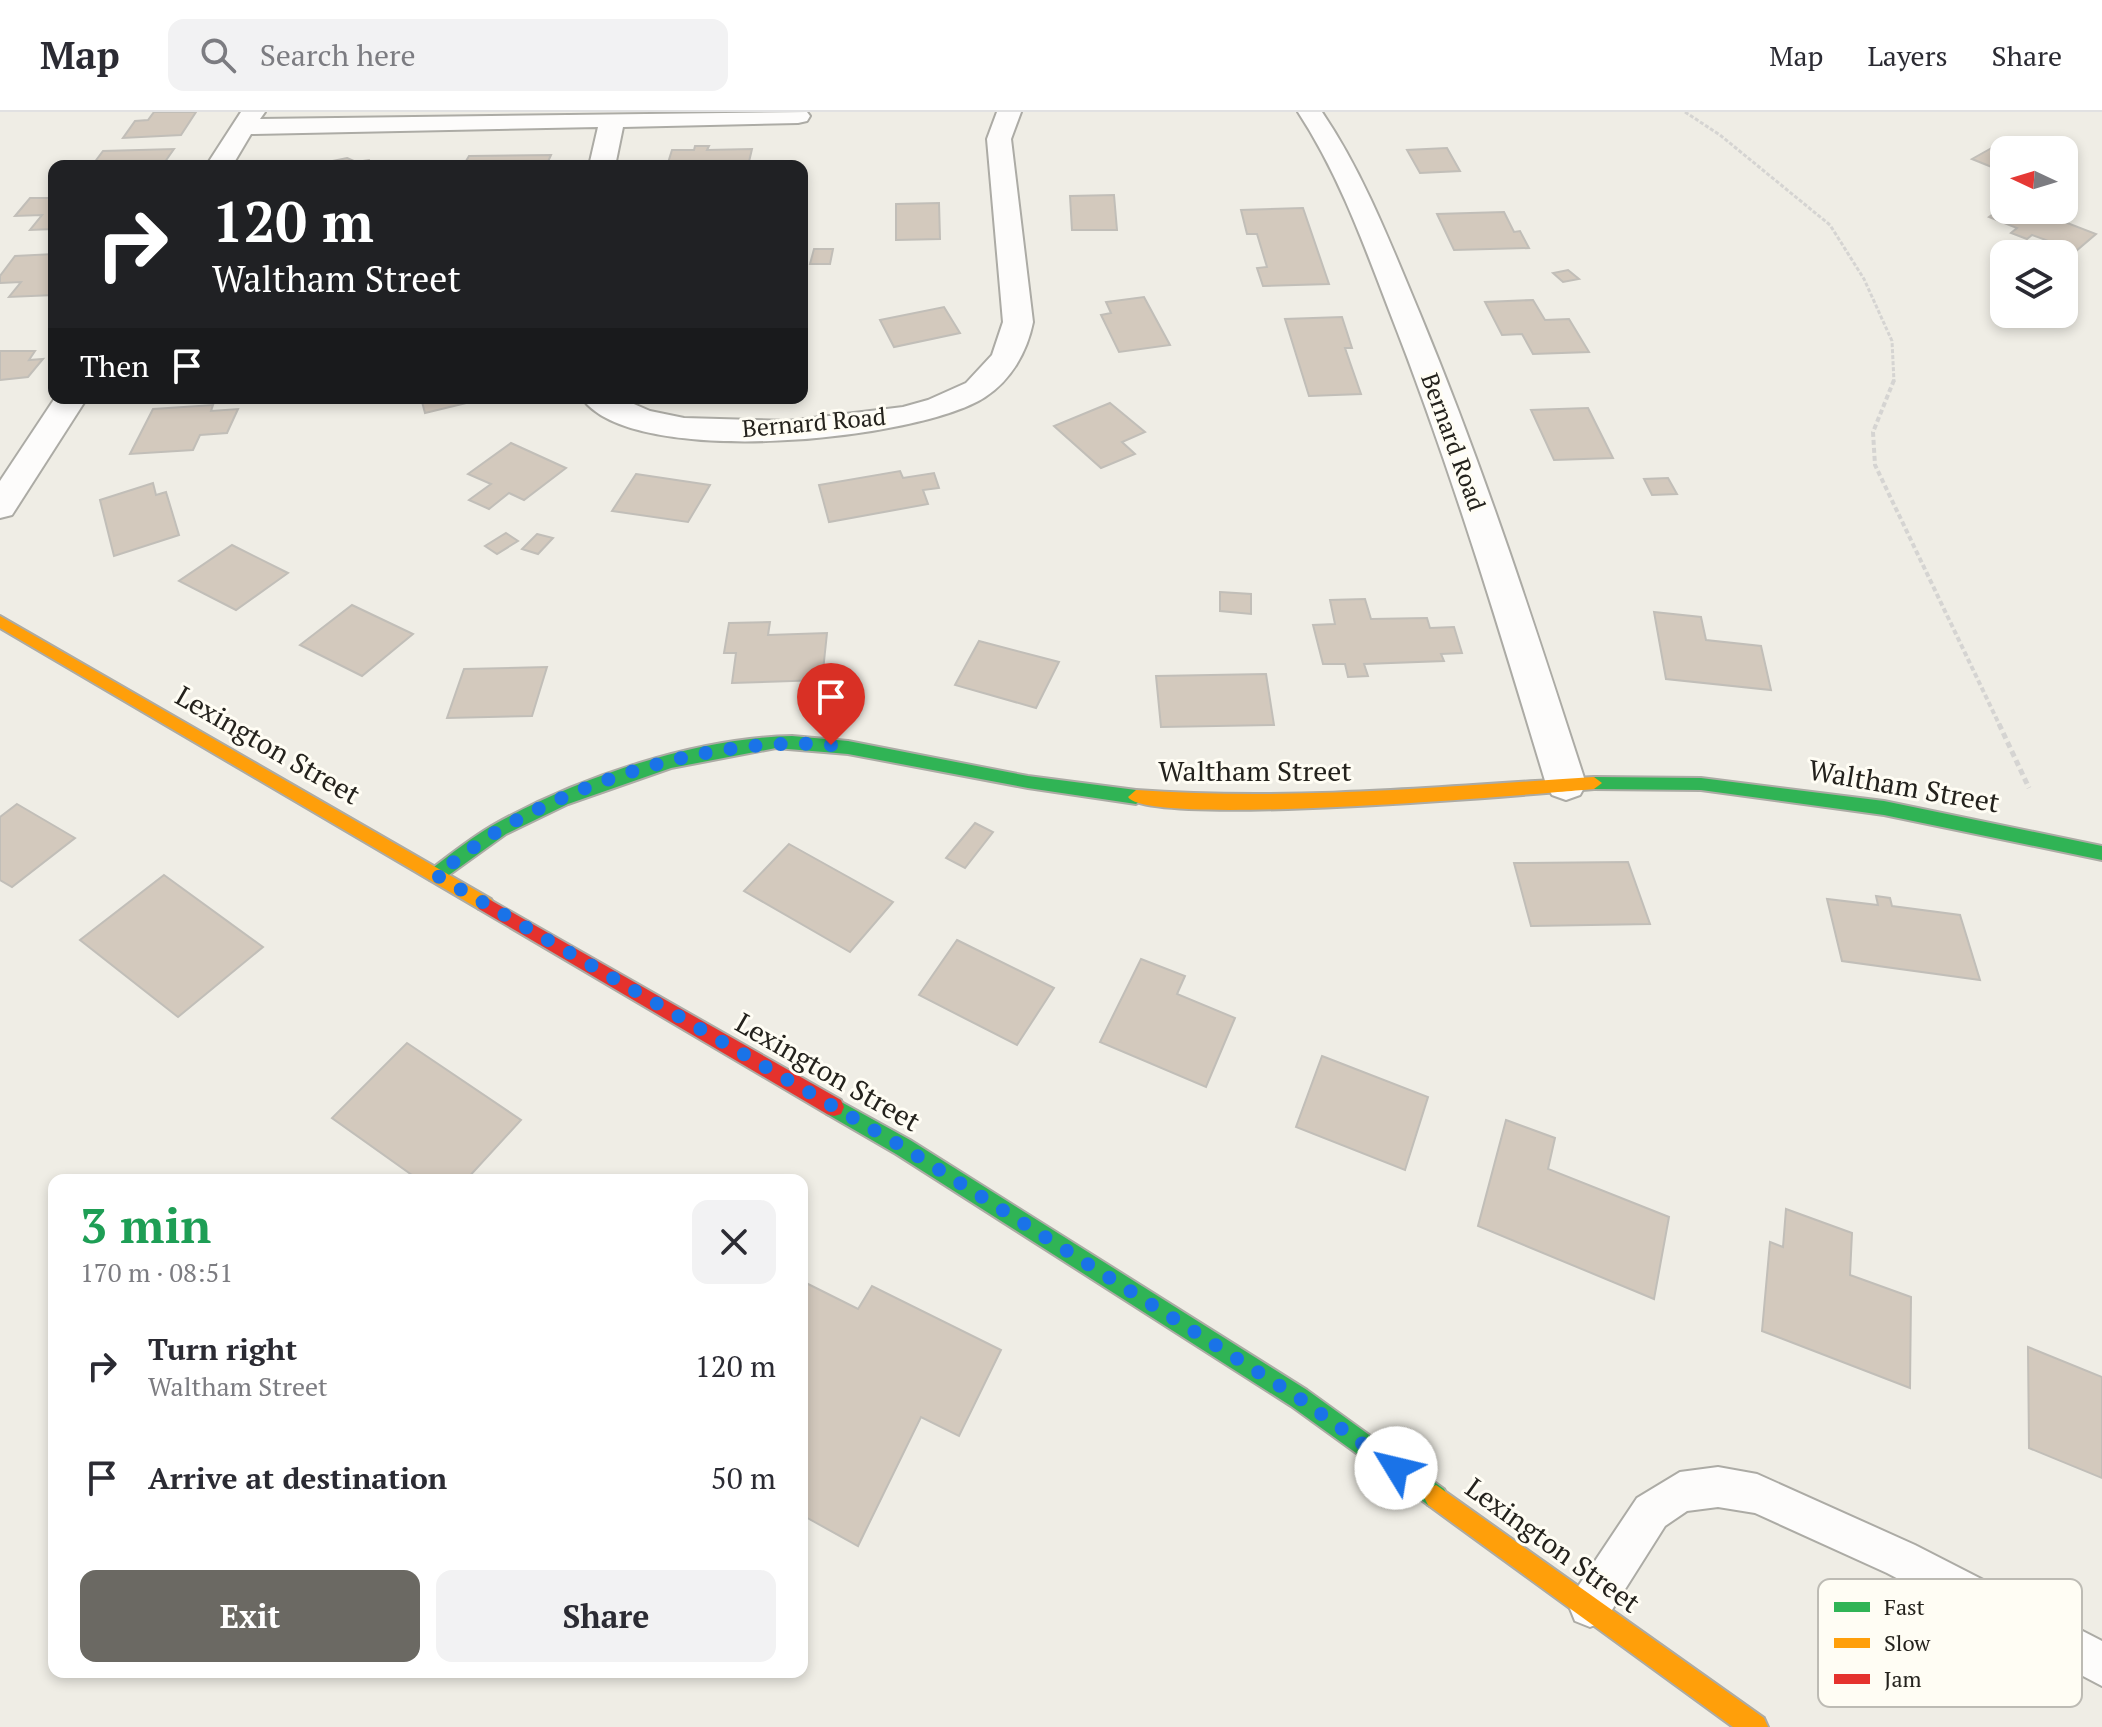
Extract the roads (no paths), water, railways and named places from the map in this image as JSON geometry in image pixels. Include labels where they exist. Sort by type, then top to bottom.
[{"type":"main road","name":"Lexington Street","points":[[0,621],[903,1147],[1299,1398],[1755,1727]]},
{"type":"main road","name":"Waltham Street","points":[[436,875],[499,830],[558,801],[625,776],[690,758],[778,742],[865,750],[1069,791],[1194,803],[1312,802],[1654,781],[1748,788],[1884,808],[2102,853]]},
{"type":"street","name":"Bernard Road","points":[[609,404],[628,414],[663,425],[743,431],[878,420],[950,402],[978,388],[1011,349],[1018,322],[999,139],[1009,112]]},
{"type":"street","name":"Bernard Road","points":[[1310,112],[1340,158],[1439,399],[1566,784]]},
{"type":"street","points":[[223,160],[248,120],[612,121],[798,116]]},
{"type":"street","points":[[603,160],[612,121]]},
{"type":"street","points":[[0,507],[67,404]]},
{"type":"lane","points":[[1590,1606],[1651,1512],[1680,1492],[1718,1487],[1765,1497],[1940,1579]]},
{"type":"lane","points":[[2082,1654],[2102,1665]]}]
